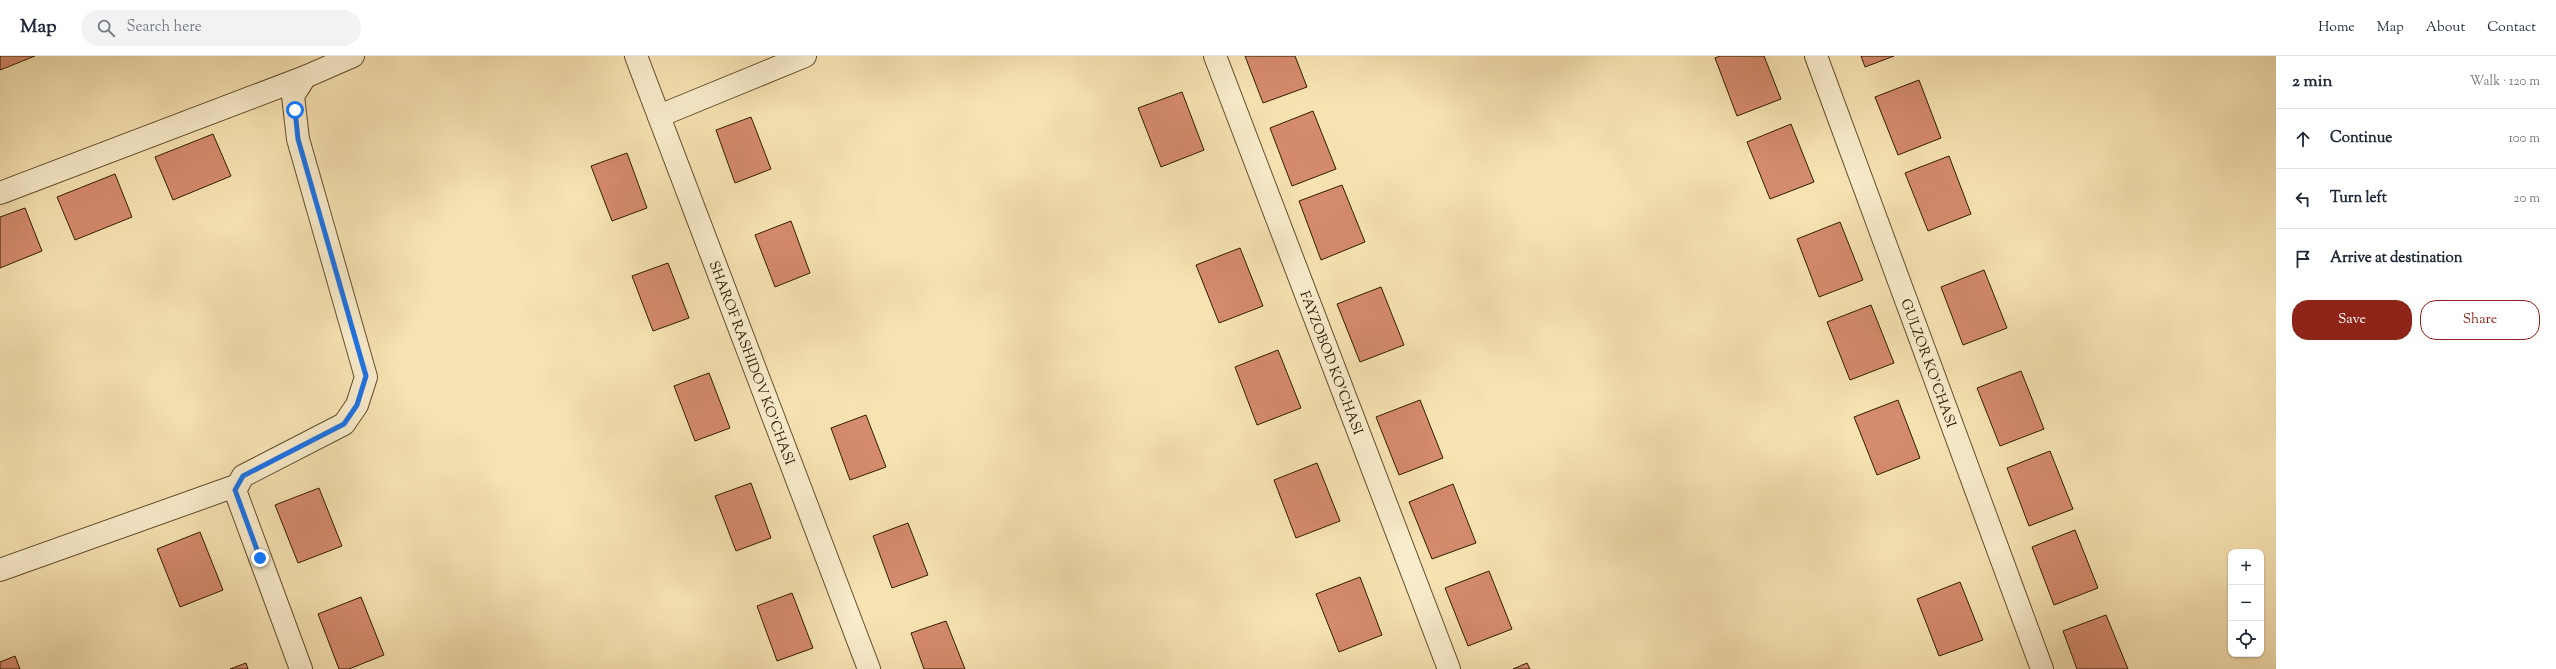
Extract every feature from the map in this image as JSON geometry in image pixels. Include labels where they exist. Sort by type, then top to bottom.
[{"type":"street","points":[[0,192],[305,77],[354,56]]},
{"type":"street","name":"SHAROF RASHIDOV KO'CHASI","points":[[636,56],[869,669]]},
{"type":"street","points":[[658,116],[805,56]]},
{"type":"street","name":"FAYZOBOD KO'CHASI","points":[[1215,56],[1449,669]]},
{"type":"street","name":"GULZOR KO'CHASI","points":[[1816,56],[2042,669]]},
{"type":"street","points":[[301,669],[235,490],[243,476],[344,424],[357,405],[366,376],[298,139],[293,96],[305,77]]},
{"type":"street","points":[[0,570],[238,485]]},
{"type":"building","points":[[0,56],[35,56],[0,70]]},
{"type":"building","points":[[1245,56],[1295,56],[1307,87],[1263,103]]},
{"type":"building","points":[[1720,56],[1764,56],[1781,99],[1737,116],[1715,58]]},
{"type":"building","points":[[1861,56],[1894,56],[1865,67]]},
{"type":"building","points":[[1919,80],[1941,138],[1898,155],[1875,97]]},
{"type":"building","points":[[1182,92],[1204,150],[1161,167],[1138,108]]},
{"type":"building","points":[[1313,111],[1336,169],[1292,186],[1270,128]]},
{"type":"building","points":[[751,117],[771,169],[735,183],[716,130]]},
{"type":"building","points":[[1791,124],[1814,182],[1770,199],[1747,142]]},
{"type":"building","points":[[213,134],[231,176],[173,200],[155,157]]},
{"type":"building","points":[[627,153],[647,208],[612,221],[591,166]]},
{"type":"building","points":[[1949,156],[1971,214],[1928,231],[1905,173]]},
{"type":"building","points":[[115,174],[132,217],[75,240],[57,197]]},
{"type":"building","points":[[1342,185],[1365,242],[1321,260],[1299,201]]},
{"type":"building","points":[[25,208],[42,251],[0,268],[0,217]]},
{"type":"building","points":[[791,221],[810,273],[775,287],[755,235]]},
{"type":"building","points":[[1840,222],[1863,280],[1819,297],[1797,239]]},
{"type":"building","points":[[1240,248],[1263,306],[1219,323],[1196,265]]},
{"type":"building","points":[[668,263],[689,318],[653,331],[632,276]]},
{"type":"building","points":[[1984,270],[2007,328],[1963,345],[1941,287]]},
{"type":"building","points":[[1381,287],[1404,345],[1360,362],[1337,304]]},
{"type":"building","points":[[1871,305],[1894,363],[1850,380],[1827,322]]},
{"type":"building","points":[[1278,350],[1301,408],[1257,425],[1235,367]]},
{"type":"building","points":[[2021,371],[2044,429],[2000,446],[1977,388]]},
{"type":"building","points":[[709,373],[730,428],[695,441],[674,386]]},
{"type":"building","points":[[1420,400],[1443,458],[1399,475],[1376,417]]},
{"type":"building","points":[[1898,400],[1920,458],[1877,475],[1854,417]]},
{"type":"building","points":[[866,415],[886,467],[850,480],[831,428]]},
{"type":"building","points":[[2050,451],[2073,509],[2029,526],[2007,468]]},
{"type":"building","points":[[1317,463],[1340,521],[1296,538],[1274,480]]},
{"type":"building","points":[[751,483],[771,538],[736,551],[715,496]]},
{"type":"building","points":[[1453,484],[1476,543],[1432,559],[1409,502]]},
{"type":"building","points":[[319,488],[342,546],[298,563],[275,505]]},
{"type":"building","points":[[908,523],[928,575],[892,588],[873,536]]},
{"type":"building","points":[[2075,530],[2098,588],[2054,605],[2032,547]]},
{"type":"building","points":[[200,532],[223,590],[180,607],[157,549]]},
{"type":"building","points":[[1489,571],[1512,629],[1468,646],[1445,588]]},
{"type":"building","points":[[1360,577],[1382,635],[1339,652],[1316,594]]},
{"type":"building","points":[[1960,582],[1983,640],[1939,656],[1917,599]]},
{"type":"building","points":[[792,593],[813,648],[777,661],[757,606]]},
{"type":"building","points":[[361,597],[384,655],[349,669],[339,669],[318,614]]},
{"type":"building","points":[[2106,615],[2128,669],[2077,669],[2063,631]]},
{"type":"building","points":[[946,621],[965,669],[924,669],[911,633]]},
{"type":"building","points":[[15,656],[20,669],[0,669],[0,662]]},
{"type":"building","points":[[246,663],[248,669],[230,669]]},
{"type":"building","points":[[1527,663],[1530,669],[1513,669]]},
{"type":"route","points":[[260,558],[235,490],[243,476],[344,424],[357,405],[366,376],[298,139],[295,110]]}]
